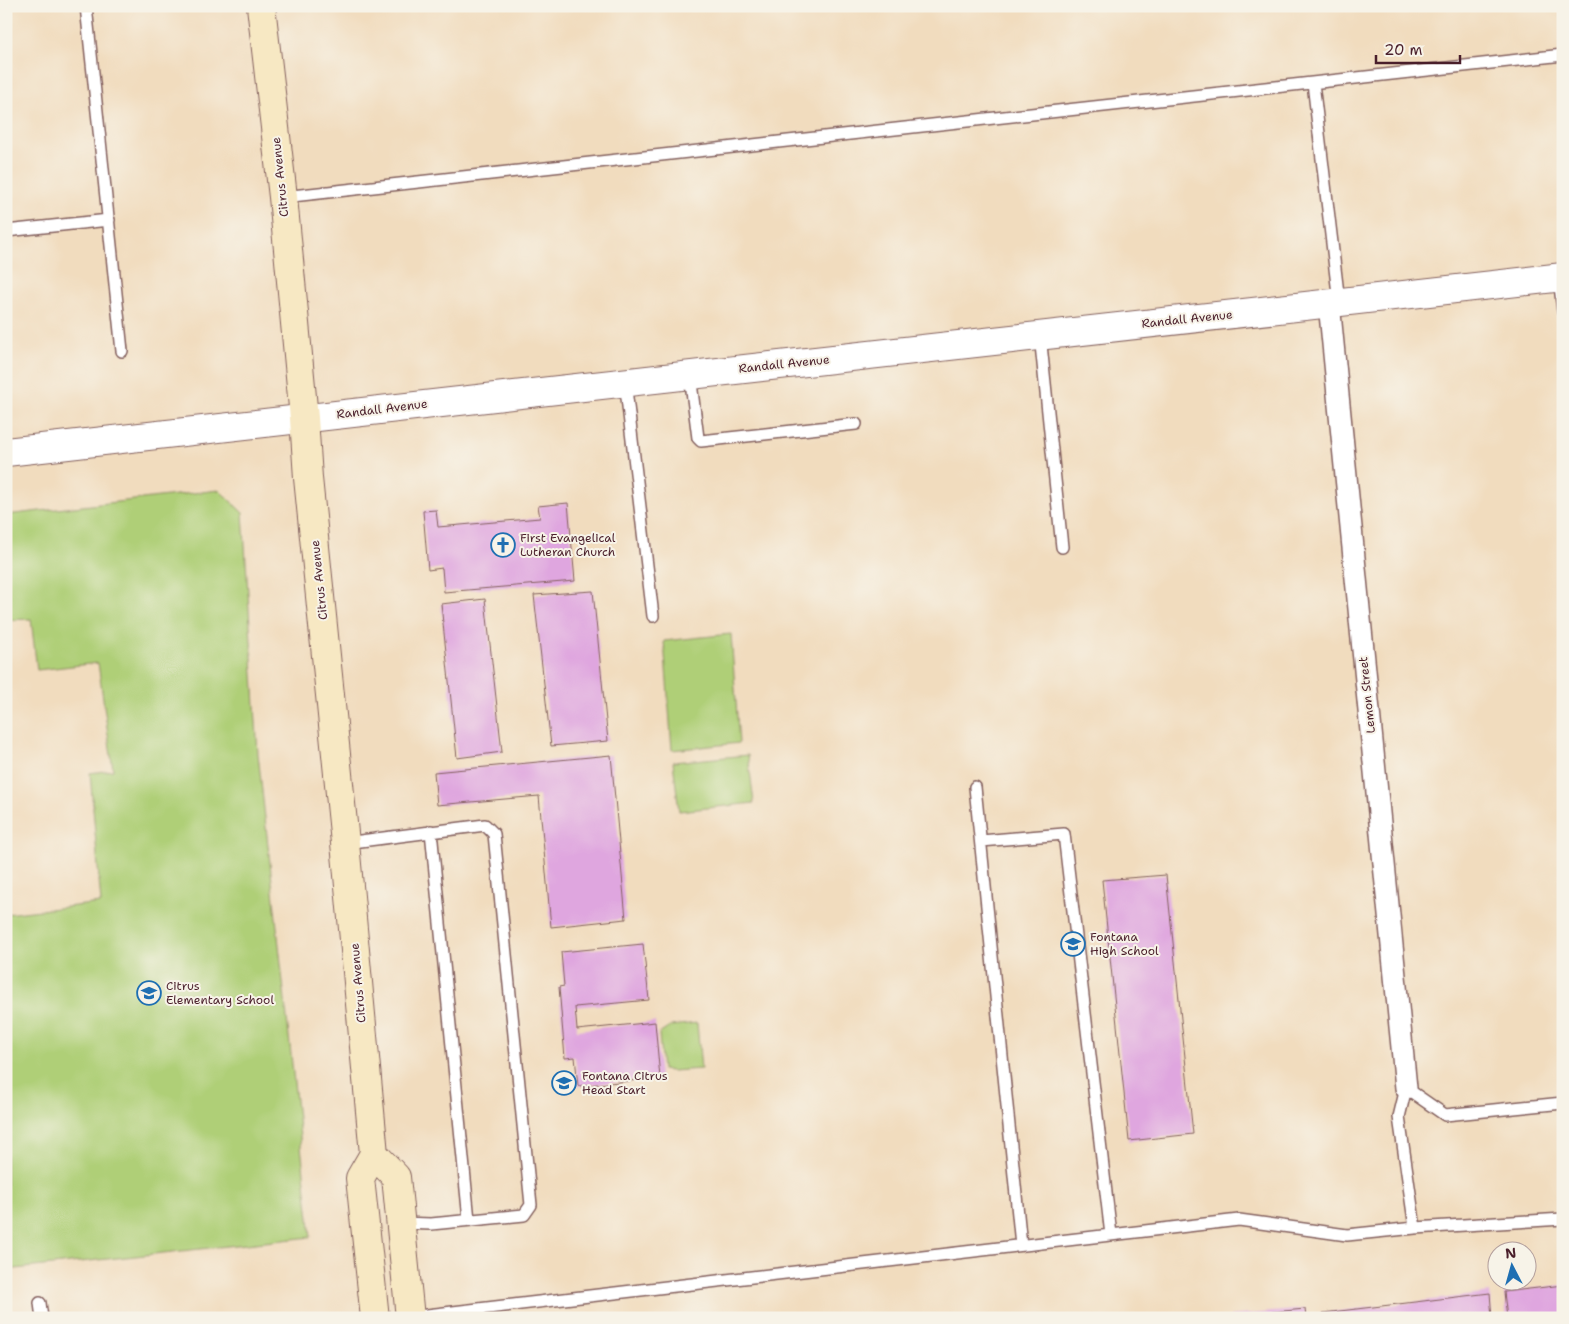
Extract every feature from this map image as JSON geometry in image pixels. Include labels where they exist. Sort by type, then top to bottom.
[{"type":"main road","name":"Citrus Avenue","points":[[262,6],[283,197],[308,478],[374,1154]]},
{"type":"main road","points":[[374,1318],[360,1178],[374,1154],[396,1176],[410,1317]]},
{"type":"street","name":"Randall Avenue","points":[[6,452],[1561,277]]},
{"type":"street","name":"Lemon Street","points":[[1334,302],[1406,1088]]},
{"type":"lane","points":[[86,6],[122,351]]},
{"type":"lane","points":[[283,197],[1563,56]]},
{"type":"lane","points":[[1313,83],[1334,302]]},
{"type":"lane","points":[[6,231],[108,220]]},
{"type":"lane","points":[[1561,277],[1563,312]]},
{"type":"lane","points":[[1040,335],[1062,547]]},
{"type":"lane","points":[[690,375],[698,438],[701,441],[856,424]]},
{"type":"lane","points":[[625,382],[653,616]]},
{"type":"lane","points":[[975,787],[1021,1244]]},
{"type":"lane","points":[[345,843],[485,825],[494,834],[531,1205],[524,1214],[431,1224],[401,1223]]},
{"type":"lane","points":[[431,831],[469,1220]]},
{"type":"lane","points":[[981,841],[1064,834],[1111,1235]]},
{"type":"lane","points":[[1415,1228],[1399,1117],[1406,1088],[1445,1115],[1563,1103]]},
{"type":"lane","points":[[410,1317],[463,1314],[1021,1244],[1239,1220],[1347,1236],[1415,1228],[1563,1220]]},
{"type":"lane","points":[[40,1303],[42,1318]]},
{"type":"green space","name":"Citrus Elementary School","points":[[219,490],[243,513],[258,754],[311,1237],[6,1270],[6,914],[101,903],[90,773],[113,770],[98,663],[37,670],[31,619],[6,620],[6,515]]},
{"type":"green space","points":[[731,634],[739,743],[672,750],[664,641]]},
{"type":"green space","points":[[748,755],[754,803],[679,811],[673,762]]},
{"type":"green space","points":[[697,1023],[701,1069],[662,1070],[659,1034],[671,1026]]},
{"type":"building","points":[[568,503],[575,581],[444,592],[442,568],[428,570],[423,511],[436,510],[438,527],[540,518],[538,506]]},
{"type":"building","points":[[593,591],[608,741],[551,746],[534,595]]},
{"type":"building","points":[[485,599],[502,752],[457,758],[441,604]]},
{"type":"building","points":[[611,755],[626,919],[551,927],[539,796],[437,805],[434,772]]},
{"type":"building","points":[[1166,875],[1193,1134],[1129,1141],[1102,880]]},
{"type":"building","points":[[643,944],[649,1000],[575,1007],[577,1030],[655,1022],[660,1078],[578,1086],[575,1057],[565,1058],[559,987],[564,986],[561,952]]},
{"type":"building","points":[[1563,1285],[1563,1318],[1507,1318],[1504,1292],[1536,1292],[1536,1288]]},
{"type":"building","points":[[1490,1293],[1492,1318],[1324,1318],[1323,1313]]},
{"type":"building","points":[[1305,1309],[1306,1318],[1230,1318],[1230,1316]]},
{"type":"place","name":"First Evangelical Lutheran Church","points":[[503,545]]},
{"type":"place","name":"Fontana High School","points":[[1073,944]]},
{"type":"place","name":"Citrus Elementary School","points":[[149,993]]},
{"type":"place","name":"Fontana Citrus Head Start","points":[[564,1083]]}]
